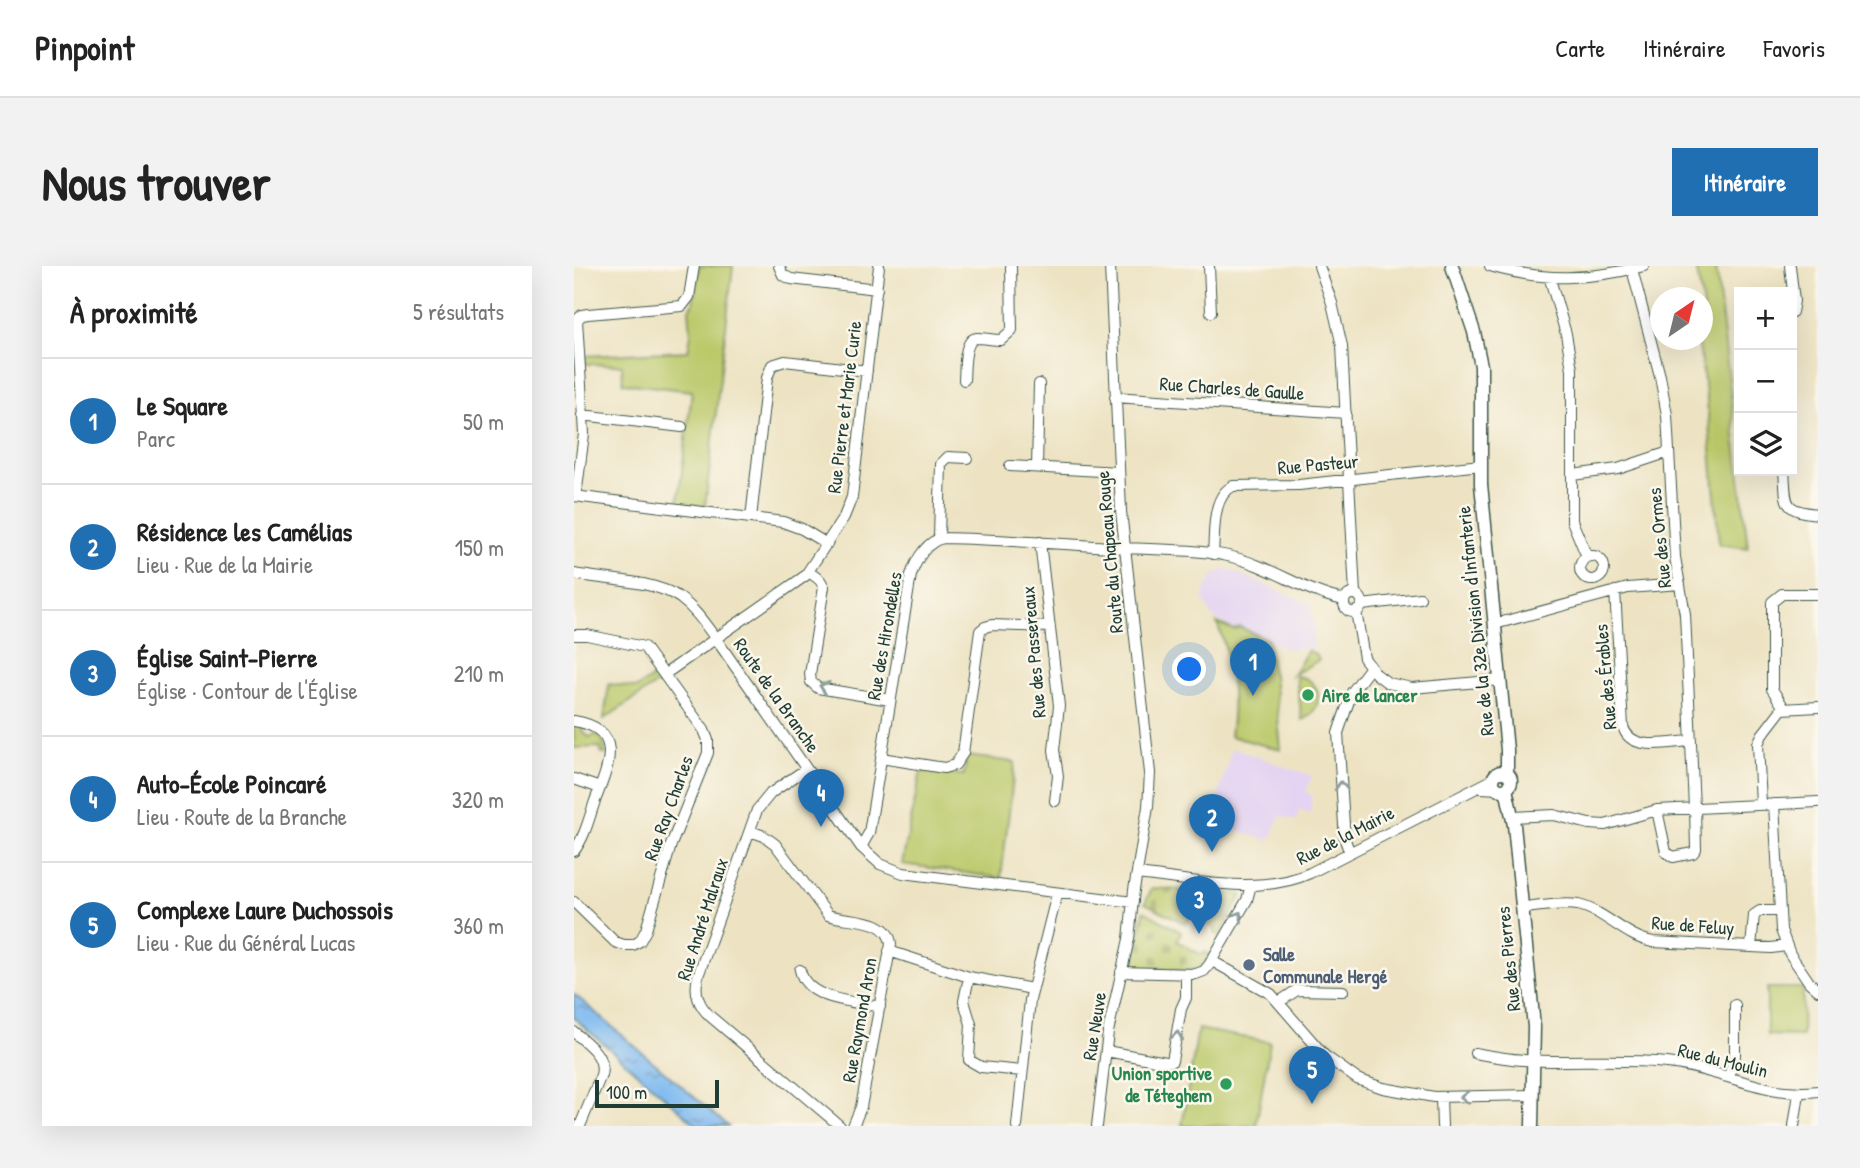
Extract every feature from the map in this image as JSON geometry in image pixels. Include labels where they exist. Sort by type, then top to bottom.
[{"type":"main road","name":"Rue de la 32e Division d'Infanterie","points":[[1454,266],[1477,325],[1486,365],[1487,405],[1481,465],[1508,757],[1507,773],[1511,781],[1499,786]]},
{"type":"main road","name":"Rue des Pierres","points":[[1499,786],[1513,817],[1534,1027],[1532,1126]]},
{"type":"street","points":[[694,266],[690,297],[682,306],[588,314],[577,312],[576,365],[582,378],[584,438],[575,496],[791,524],[827,544]]},
{"type":"street","points":[[779,266],[783,275],[790,279],[877,289]]},
{"type":"street","name":"Rue Pierre et Marie Curie","points":[[716,639],[801,580],[809,572],[846,513],[851,500],[879,266]]},
{"type":"street","points":[[964,380],[971,341],[977,338],[1001,340],[1012,330],[1011,266]]},
{"type":"street","name":"Route du Chapeau Rouge","points":[[1110,266],[1124,547],[1150,768],[1149,800],[1137,874]]},
{"type":"street","points":[[1209,266],[1211,312]]},
{"type":"street","points":[[1319,266],[1332,303],[1343,350],[1355,594]]},
{"type":"street","points":[[1490,266],[1547,278],[1579,278],[1644,266]]},
{"type":"street","points":[[1543,266],[1566,334],[1572,369],[1572,521],[1587,557]]},
{"type":"street","points":[[1790,266],[1792,287]]},
{"type":"street","name":"Rue des Ormes","points":[[1632,269],[1662,382],[1675,553],[1685,614],[1696,849],[1693,853],[1673,857],[1666,852],[1657,810]]},
{"type":"street","points":[[751,518],[770,368],[777,362],[785,361],[867,371]]},
{"type":"street","points":[[1037,467],[1039,384]]},
{"type":"street","name":"Rue Charles de Gaulle","points":[[1115,397],[1346,413]]},
{"type":"street","points":[[582,415],[682,427]]},
{"type":"street","points":[[1572,475],[1622,468],[1669,452]]},
{"type":"street","points":[[967,457],[948,457],[941,464],[939,538],[1213,554],[1250,563],[1344,600]]},
{"type":"street","name":"Rue Pasteur","points":[[1213,554],[1218,501],[1228,488],[1243,485],[1298,485],[1481,465]]},
{"type":"street","points":[[1010,466],[1119,471]]},
{"type":"street","points":[[1785,476],[1788,505],[1798,512],[1818,514]]},
{"type":"street","name":"Rue des Hirondelles","points":[[861,847],[868,836],[912,573],[930,543],[939,538]]},
{"type":"street","name":"Rue des Passereaux","points":[[1040,542],[1060,709],[1054,753],[1058,776],[1055,801]]},
{"type":"street","points":[[809,572],[820,580],[824,587],[811,682],[820,689],[890,700]]},
{"type":"street","name":"Route de la Branche","points":[[574,574],[668,592],[692,608],[861,847],[877,862],[899,872],[1133,902]]},
{"type":"street","points":[[1495,624],[1615,591],[1644,585],[1679,584]]},
{"type":"street","name":"Rue des Érables","points":[[1615,591],[1625,734],[1630,740],[1640,743],[1691,741]]},
{"type":"street","points":[[1420,598],[1359,608],[1346,610],[1344,600],[1347,595],[1355,594],[1361,598],[1359,608],[1363,655],[1370,668],[1385,681],[1404,688],[1501,680]]},
{"type":"street","points":[[1784,708],[1772,689],[1772,602],[1782,594],[1818,594]]},
{"type":"street","points":[[881,758],[944,768],[955,765],[963,753],[980,631],[992,625],[1050,627]]},
{"type":"street","points":[[574,635],[638,644],[647,649],[665,674],[716,639]]},
{"type":"street","points":[[1350,853],[1345,842],[1338,733],[1352,692],[1370,668]]},
{"type":"street","name":"Rue Ray Charles","points":[[574,902],[618,943],[627,946],[642,939],[669,851],[708,750],[706,734],[665,674]]},
{"type":"street","points":[[1784,708],[1818,707]]},
{"type":"street","points":[[1761,804],[1759,741],[1784,708]]},
{"type":"street","points":[[574,721],[593,726],[607,741],[609,761],[581,841],[574,851]]},
{"type":"street","name":"Rue André Malraux","points":[[806,769],[765,799],[757,810],[698,976],[696,990],[699,1001],[714,1020],[840,1126]]},
{"type":"street","points":[[574,779],[600,788]]},
{"type":"street","name":"Rue de la Mairie","points":[[1137,874],[1251,885],[1295,880],[1464,794],[1499,786]]},
{"type":"street","points":[[1513,817],[1554,815],[1605,825],[1657,810],[1818,802]]},
{"type":"street","points":[[1774,804],[1781,930],[1786,946],[1809,982],[1818,990]]},
{"type":"street","name":"Rue Raymond Aron","points":[[750,831],[775,844],[828,915],[874,924],[884,929],[890,939],[861,1107],[853,1126]]},
{"type":"street","name":"Rue Neuve","points":[[1097,1126],[1106,1051],[1130,932],[1137,874]]},
{"type":"street","points":[[1121,972],[1202,972],[1212,961],[1247,900],[1251,885]]},
{"type":"street","points":[[1017,1126],[1032,989],[1057,894]]},
{"type":"street","name":"Rue de Feluy","points":[[1521,908],[1576,905],[1638,938],[1649,941],[1774,948],[1786,946]]},
{"type":"street","points":[[1751,947],[1754,915],[1760,911],[1779,911]]},
{"type":"street","points":[[889,951],[969,977],[1032,989]]},
{"type":"street","points":[[1212,961],[1268,992],[1324,1055],[1349,1075],[1383,1088],[1441,1097],[1534,1095]]},
{"type":"street","points":[[800,970],[806,984],[817,992],[880,1007]]},
{"type":"street","points":[[1106,1051],[1172,1061],[1181,1009],[1186,998],[1186,974]]},
{"type":"street","points":[[969,977],[964,1001],[971,1024],[969,1060],[979,1066],[1022,1072]]},
{"type":"street","points":[[1279,1002],[1300,990],[1343,991]]},
{"type":"street","points":[[1729,1076],[1735,1056],[1735,1005]]},
{"type":"street","points":[[574,1032],[597,1054],[602,1065],[601,1075],[580,1126]]},
{"type":"street","name":"Rue du Moulin","points":[[1475,1053],[1535,1061],[1665,1063],[1699,1068],[1765,1089],[1799,1093],[1818,1091]]},
{"type":"street","points":[[1794,1126],[1799,1093]]},
{"type":"street","points":[[1441,1097],[1442,1126]]},
{"type":"shaded area","points":[[1226,568],[1310,604],[1315,632],[1314,647],[1287,649],[1240,627],[1235,630],[1211,616],[1203,598],[1215,574]]},
{"type":"shaded area","points":[[1232,748],[1312,776],[1305,793],[1311,794],[1311,814],[1298,810],[1297,820],[1280,816],[1270,841],[1211,822]]},
{"type":"green space","points":[[699,266],[733,266],[705,507],[678,503],[692,391],[623,383],[622,365],[586,364],[585,356],[688,351],[691,334],[689,309],[693,304]]},
{"type":"green space","points":[[1696,266],[1716,266],[1734,425],[1734,476],[1740,476],[1748,548],[1719,544],[1707,401],[1699,350],[1713,350],[1713,287],[1700,287]]},
{"type":"green space","points":[[1217,623],[1234,630],[1240,627],[1268,640],[1281,750],[1230,736],[1231,679],[1226,650]]},
{"type":"green space","name":"Aire de lancer","points":[[1308,650],[1319,660],[1293,675]]},
{"type":"green space","points":[[657,675],[661,681],[604,719],[609,684],[637,688]]},
{"type":"green space","name":"Aire de lancer","points":[[1296,676],[1312,682],[1318,695],[1315,709],[1302,720]]},
{"type":"green space","points":[[574,724],[583,725],[582,731],[589,737],[598,734],[603,740],[606,754],[602,754],[600,747],[574,748]]},
{"type":"green space","points":[[967,756],[1015,762],[1001,878],[902,864],[921,771],[964,775]]},
{"type":"green space","points":[[1152,888],[1242,895],[1220,936],[1215,933],[1216,929],[1191,915],[1186,924],[1145,903]]},
{"type":"green space","points":[[1144,911],[1181,932],[1177,941],[1202,955],[1204,952],[1210,955],[1198,970],[1133,968]]},
{"type":"green space","points":[[1767,988],[1803,988],[1802,1036],[1767,1035]]},
{"type":"green space","name":"Union sportive de Téteghem","points":[[1198,1029],[1270,1042],[1256,1126],[1182,1126]]},
{"type":"water","points":[[574,994],[728,1126],[698,1126],[574,1018]]},
{"type":"place","name":"Aire de lancer","points":[[1308,695]]},
{"type":"place","name":"Le Square","points":[[1253,696]]},
{"type":"place","name":"Auto-École Poincaré","points":[[821,827]]},
{"type":"place","name":"Résidence les Camélias","points":[[1212,852]]},
{"type":"place","name":"Église Saint-Pierre","points":[[1199,934]]},
{"type":"place","name":"Salle Communale Hergé","points":[[1249,965]]},
{"type":"place","name":"Union sportive de Téteghem","points":[[1226,1084]]},
{"type":"place","name":"Complexe Laure Duchossois","points":[[1312,1104]]}]
